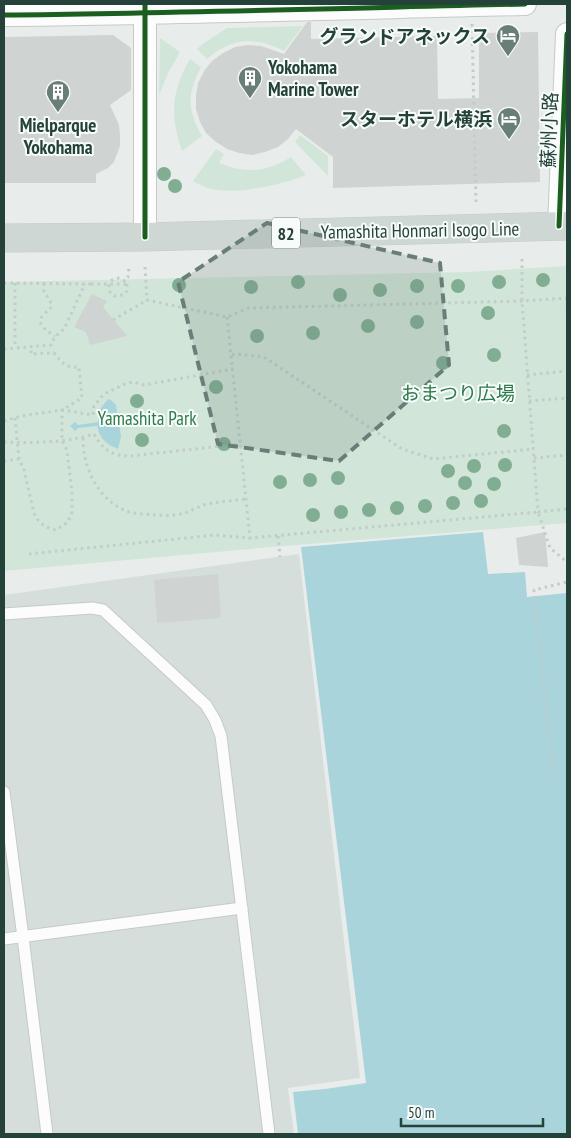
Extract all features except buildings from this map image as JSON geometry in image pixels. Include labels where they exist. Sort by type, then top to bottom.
[{"type":"main road","name":"Yamashita Honmari Isogo Line","points":[[4,238],[145,237],[563,226]]},
{"type":"street","points":[[4,15],[145,9],[282,9],[525,4]]},
{"type":"street","points":[[145,9],[145,237]]},
{"type":"street","name":"蘇州小路","points":[[563,226],[567,34]]},
{"type":"lane","points":[[4,614],[92,608],[103,610],[206,705],[215,720],[221,736],[269,1134]]},
{"type":"lane","points":[[4,792],[47,1134]]},
{"type":"lane","points":[[4,939],[242,908]]},
{"type":"path","points":[[472,18],[476,205]]},
{"type":"path","points":[[522,259],[522,302],[538,512],[550,548],[567,562]]},
{"type":"path","points":[[126,283],[119,278],[112,280],[109,291],[114,296],[123,296],[127,291],[126,283],[129,267]]},
{"type":"path","points":[[145,267],[147,300]]},
{"type":"path","points":[[4,283],[126,283]]},
{"type":"path","points":[[15,283],[15,348]]},
{"type":"path","points":[[44,283],[44,291],[52,306],[40,319],[40,323],[55,336]]},
{"type":"path","points":[[4,349],[51,345],[55,336],[64,329],[84,284]]},
{"type":"path","points":[[113,320],[147,300],[228,317],[249,308],[522,302],[567,298],[567,306]]},
{"type":"path","points":[[228,317],[250,538]]},
{"type":"path","points":[[30,346],[31,354],[54,353],[67,366],[79,367],[82,398],[62,410]]},
{"type":"path","points":[[232,355],[264,357],[402,449],[410,452],[433,459],[534,448]]},
{"type":"path","points":[[4,420],[62,410],[93,415],[94,406],[104,394],[125,384],[133,382],[144,385],[233,369]]},
{"type":"path","points":[[527,374],[567,371]]},
{"type":"path","points":[[530,401],[567,398]]},
{"type":"path","points":[[15,418],[19,460],[24,470],[37,520],[49,529],[56,530],[68,522],[72,512],[72,493],[67,450],[62,441],[62,410]]},
{"type":"path","points":[[4,442],[62,441],[83,438],[94,434],[106,449],[113,454],[121,456],[241,444]]},
{"type":"path","points":[[83,438],[84,459],[99,489],[116,506],[129,512],[175,516],[190,512],[206,504],[246,499]]},
{"type":"path","points":[[534,458],[567,455]]},
{"type":"path","points":[[4,461],[19,460]]},
{"type":"path","points":[[30,554],[214,535],[250,538],[278,536],[567,509]]},
{"type":"path","points":[[278,536],[280,556]]},
{"type":"path","points":[[554,773],[534,590],[567,582]]},
{"type":"highlighted area","points":[[267,223],[440,263],[449,365],[339,461],[218,444],[178,282]]},
{"type":"shaded area","points":[[299,554],[360,1078],[288,1088],[294,1134],[4,1134],[4,595]]},
{"type":"green space","points":[[303,26],[284,51],[263,43],[244,41],[225,47],[207,59],[197,49],[227,28]]},
{"type":"green space","points":[[160,38],[180,52],[168,73],[159,95]]},
{"type":"green space","points":[[190,59],[201,67],[191,94],[191,109],[202,136],[182,151],[174,115],[174,104],[179,82]]},
{"type":"green space","points":[[300,135],[328,156],[328,176],[295,142]]},
{"type":"green space","points":[[216,149],[224,154],[219,163],[229,167],[256,170],[273,166],[291,157],[306,175],[284,182],[243,190],[230,191],[207,188],[193,181]]},
{"type":"green space","name":"Yamashita Park","points":[[567,266],[567,523],[4,571],[4,282],[467,272]]},
{"type":"water","points":[[108,399],[116,405],[121,436],[118,449],[104,440],[97,426],[78,428],[75,431],[70,426],[75,422],[78,425],[98,422],[100,409]]},
{"type":"water","points":[[483,532],[488,574],[525,572],[527,597],[567,593],[567,1134],[298,1134],[293,1092],[366,1083],[301,547]]},
{"type":"cycle path","points":[[145,4],[145,237]]},
{"type":"cycle path","points":[[4,15],[525,4]]},
{"type":"cycle path","points":[[559,226],[567,34]]},
{"type":"place","name":"グランドアネックス","points":[[508,57]]},
{"type":"place","name":"Yokohama Marine Tower","points":[[250,99]]},
{"type":"place","name":"Mielparque Yokohama","points":[[58,113]]},
{"type":"place","name":"スターホテル横浜","points":[[509,140]]},
{"type":"park label","name":"おまつり広場","points":[[458,393]]}]
